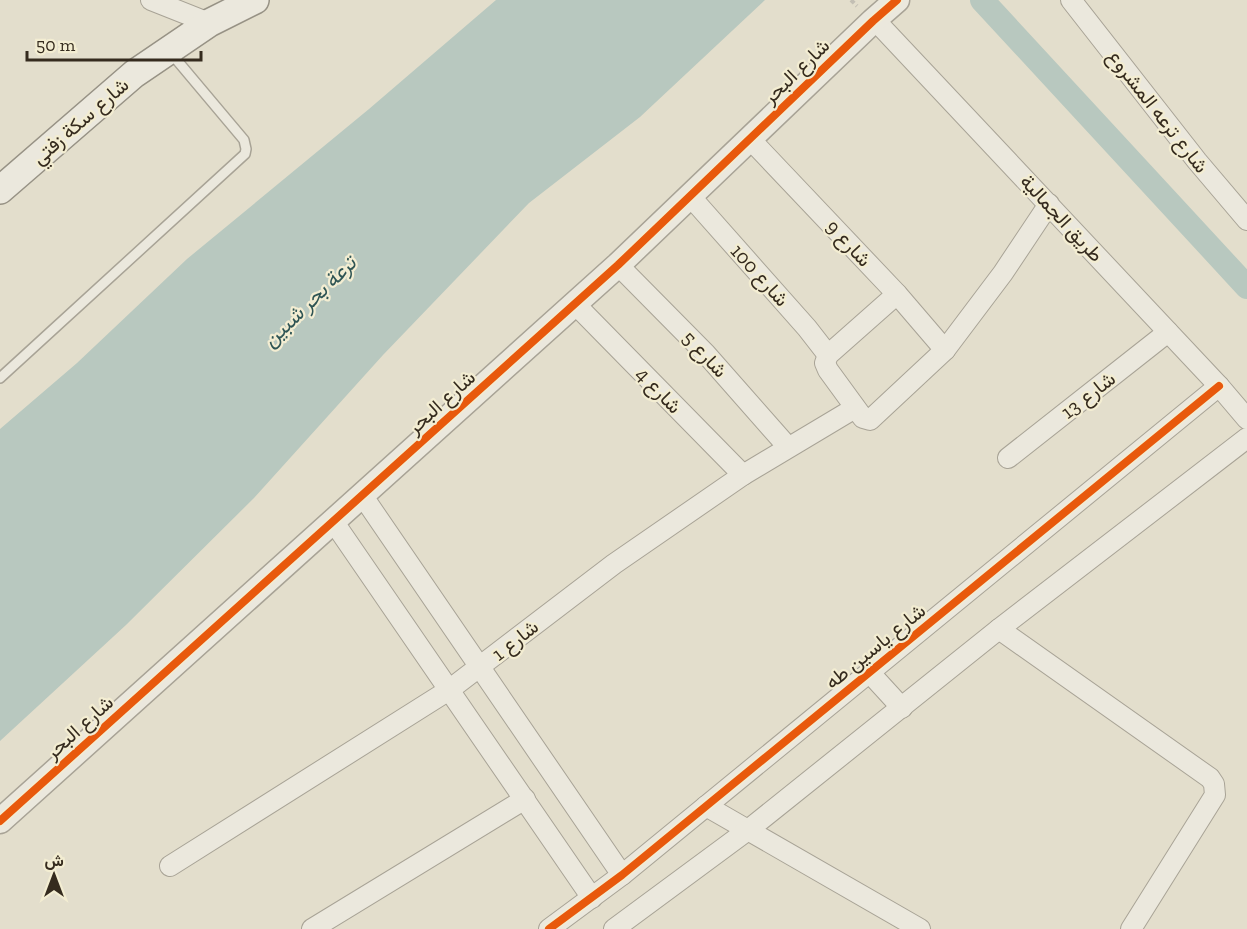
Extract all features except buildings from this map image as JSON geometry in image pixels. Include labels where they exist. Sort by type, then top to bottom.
[{"type":"main road","name":"شارع سكة زفتي","points":[[6,178],[57,142],[134,74],[209,23],[255,0]]},
{"type":"street","points":[[151,0],[209,23]]},
{"type":"street","name":"شارع البحر","points":[[0,821],[618,265],[874,19],[897,0]]},
{"type":"street","name":"شارع ترعه المشروع","points":[[1071,0],[1197,161],[1247,220]]},
{"type":"street","name":"طريق الجمالية","points":[[874,19],[1049,204],[1247,419]]},
{"type":"street","name":"شارع 9","points":[[750,139],[897,294],[945,350]]},
{"type":"street","name":"شارع 100","points":[[690,196],[807,328],[828,355]]},
{"type":"street","points":[[897,294],[828,355],[825,363],[855,408],[863,418],[870,420],[945,350],[1003,273],[1049,204]]},
{"type":"street","name":"شارع 5","points":[[618,265],[706,354],[788,447]]},
{"type":"street","name":"شارع 4","points":[[575,304],[742,475]]},
{"type":"street","name":"شارع 13","points":[[1008,458],[1168,332]]},
{"type":"street","name":"شارع ياسين طه","points":[[549,929],[622,875],[869,672],[1223,391]]},
{"type":"street","name":"شارع 1","points":[[170,866],[452,687],[614,564],[742,475],[855,408]]},
{"type":"street","points":[[614,929],[748,830],[999,629],[1247,438]]},
{"type":"street","points":[[362,495],[478,669],[622,875]]},
{"type":"street","points":[[333,521],[452,687],[592,898]]},
{"type":"street","points":[[999,629],[1210,778],[1214,784],[1215,795],[1131,929]]},
{"type":"street","points":[[869,672],[902,708]]},
{"type":"street","points":[[312,929],[525,799]]},
{"type":"street","points":[[706,806],[920,929]]},
{"type":"lane","points":[[0,378],[245,154],[244,140],[169,50]]},
{"type":"water","name":"ترعة بحر شبين","points":[[496,0],[765,0],[640,117],[529,203],[383,355],[254,498],[126,625],[0,741],[0,429],[77,363],[187,259],[369,109]]},
{"type":"waterway","points":[[982,0],[1247,287]]},
{"type":"cycle path","points":[[0,821],[618,265],[897,0]]},
{"type":"cycle path","points":[[549,929],[622,875],[1219,386]]}]
